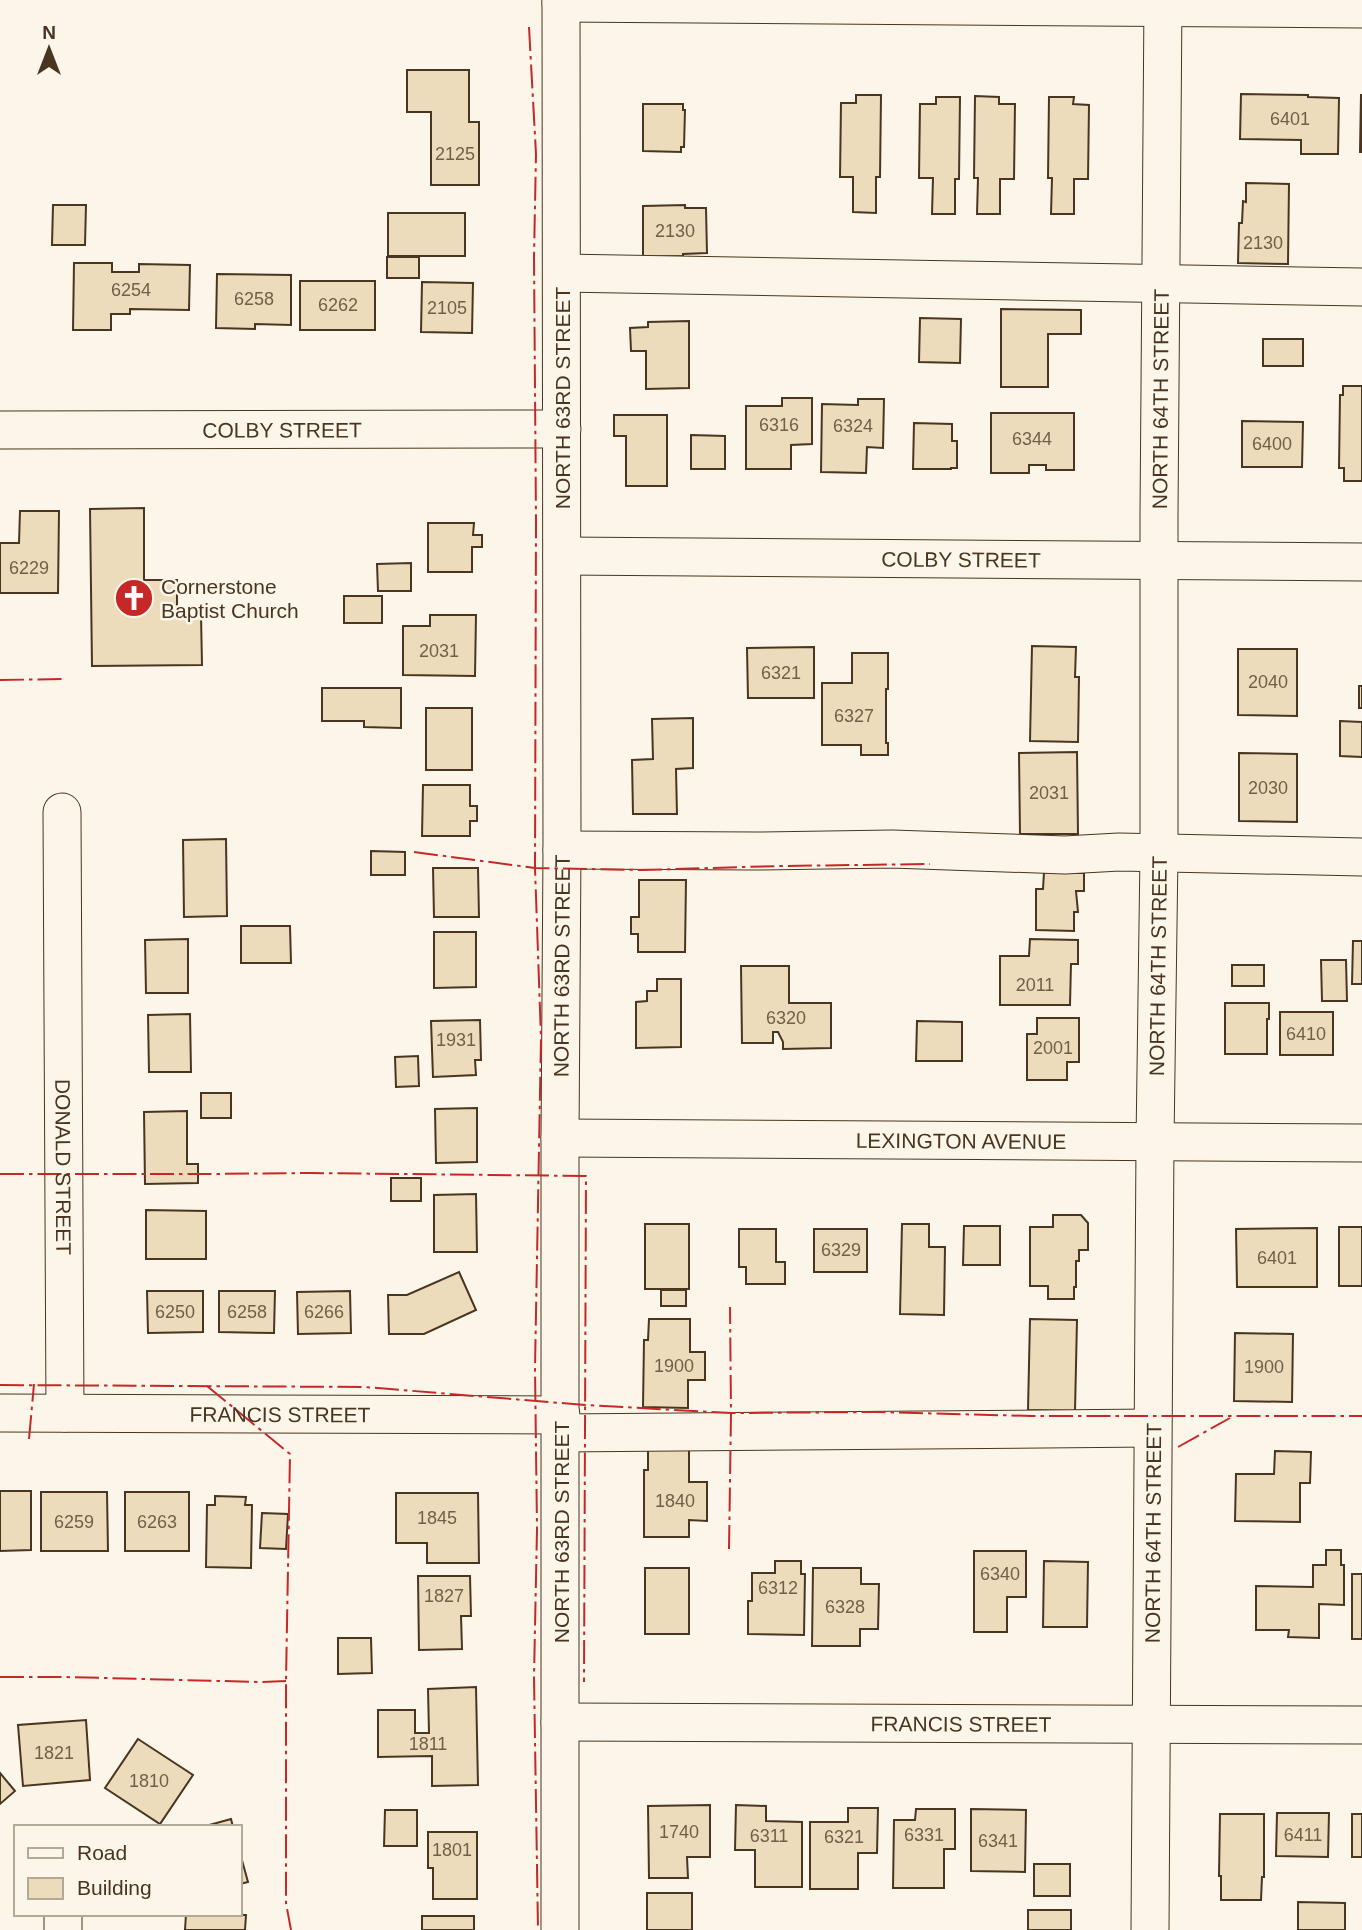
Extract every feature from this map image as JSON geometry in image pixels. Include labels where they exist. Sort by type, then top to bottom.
[{"type":"street","points":[[561,2],[1163,4],[1362,9]]},
{"type":"street","name":"NORTH 63RD STREET","points":[[560,1930],[561,2]]},
{"type":"street","name":"NORTH 64TH STREET","points":[[1150,1930],[1163,4]]},
{"type":"street","points":[[562,273],[1362,287]]},
{"type":"street","name":"COLBY STREET","points":[[0,430],[562,429]]},
{"type":"street","name":"COLBY STREET","points":[[562,556],[1362,562]]},
{"type":"street","name":"DONALD STREET","points":[[62,812],[65,1413]]},
{"type":"street","points":[[562,850],[892,849],[1065,855],[1119,852],[1362,857]]},
{"type":"street","name":"LEXINGTON AVENUE","points":[[559,1138],[1362,1143]]},
{"type":"street","name":"FRANCIS STREET","points":[[0,1413],[561,1424],[1153,1429]]},
{"type":"street","name":"FRANCIS STREET","points":[[560,1722],[1362,1725]]},
{"type":"building","points":[[407,70],[469,70],[469,122],[479,122],[479,185],[431,185],[431,112],[407,112]]},
{"type":"building","points":[[1241,94],[1339,98],[1338,154],[1301,154],[1301,140],[1240,139]]},
{"type":"building","points":[[856,95],[881,95],[880,177],[876,177],[876,213],[853,212],[853,177],[840,177],[841,103],[856,103]]},
{"type":"building","points":[[1361,95],[1362,152],[1360,152]]},
{"type":"building","points":[[975,96],[999,97],[999,104],[1015,104],[1014,179],[1000,179],[1000,214],[977,214],[978,178],[974,178]]},
{"type":"building","points":[[936,97],[960,97],[959,179],[955,179],[955,214],[932,214],[933,178],[919,178],[920,104],[936,104]]},
{"type":"building","points":[[1049,97],[1074,97],[1073,104],[1089,105],[1088,179],[1074,179],[1074,214],[1051,214],[1052,178],[1048,178]]},
{"type":"building","points":[[643,104],[683,104],[684,147],[681,147],[681,152],[643,151]]},
{"type":"building","points":[[1246,183],[1289,184],[1288,264],[1238,263],[1239,223],[1242,223],[1243,201],[1246,202]]},
{"type":"building","points":[[53,205],[86,205],[85,245],[52,245]]},
{"type":"building","points":[[685,205],[685,208],[706,208],[707,253],[643,257],[643,206]]},
{"type":"building","points":[[388,213],[465,213],[465,256],[388,256]]},
{"type":"building","points":[[387,257],[419,257],[419,278],[387,278]]},
{"type":"building","points":[[74,263],[112,263],[112,272],[139,272],[139,264],[190,265],[189,310],[130,309],[130,314],[111,314],[111,330],[73,330]]},
{"type":"building","points":[[217,274],[291,275],[291,325],[255,324],[255,329],[216,328]]},
{"type":"building","points":[[300,281],[375,281],[375,330],[300,330]]},
{"type":"building","points":[[422,282],[473,283],[472,333],[421,332]]},
{"type":"building","points":[[1001,309],[1081,310],[1081,334],[1048,334],[1048,387],[1001,387]]},
{"type":"building","points":[[920,318],[961,319],[960,363],[919,362]]},
{"type":"building","points":[[689,321],[689,388],[646,389],[646,351],[631,351],[630,328],[648,327],[648,322]]},
{"type":"building","points":[[1263,339],[1303,339],[1303,366],[1263,366]]},
{"type":"building","points":[[1343,386],[1362,386],[1362,481],[1344,481],[1344,468],[1339,468],[1340,395],[1343,395]]},
{"type":"building","points":[[782,398],[812,398],[812,444],[791,445],[791,469],[746,469],[746,406],[782,406]]},
{"type":"building","points":[[858,399],[884,399],[883,448],[867,447],[866,473],[821,472],[822,404],[858,405]]},
{"type":"building","points":[[991,413],[1074,413],[1074,470],[1046,470],[1046,465],[1029,465],[1029,473],[991,473]]},
{"type":"building","points":[[614,415],[667,415],[667,486],[626,486],[626,436],[614,436]]},
{"type":"building","points":[[1242,421],[1303,422],[1302,467],[1242,467]]},
{"type":"building","points":[[914,423],[952,424],[952,441],[957,441],[957,468],[913,469]]},
{"type":"building","points":[[691,435],[725,436],[725,469],[691,469]]},
{"type":"building","name":"Cornerstone Baptist Church","points":[[144,508],[144,580],[177,580],[177,615],[201,615],[202,665],[92,666],[90,509]]},
{"type":"building","points":[[20,511],[59,511],[58,593],[0,593],[0,543],[19,543]]},
{"type":"building","points":[[428,523],[474,523],[473,535],[482,535],[482,547],[472,547],[472,572],[428,572]]},
{"type":"building","points":[[411,563],[411,591],[378,591],[377,564]]},
{"type":"building","points":[[344,596],[382,596],[382,623],[344,623]]},
{"type":"building","points":[[430,615],[476,615],[475,676],[403,675],[403,626],[430,626]]},
{"type":"building","points":[[1032,646],[1076,647],[1075,677],[1079,677],[1078,742],[1030,741]]},
{"type":"building","points":[[814,647],[814,698],[748,698],[747,648]]},
{"type":"building","points":[[1238,649],[1297,649],[1297,716],[1238,715]]},
{"type":"building","points":[[852,653],[888,653],[888,755],[861,755],[861,745],[822,745],[822,683],[852,683]]},
{"type":"building","points":[[1359,686],[1362,686],[1362,708],[1359,708]]},
{"type":"building","points":[[322,688],[401,688],[401,728],[364,727],[364,721],[322,721]]},
{"type":"building","points":[[426,708],[472,708],[472,770],[426,770]]},
{"type":"building","points":[[693,718],[693,768],[676,769],[677,814],[633,814],[632,760],[653,759],[652,719]]},
{"type":"building","points":[[1340,721],[1362,722],[1362,757],[1340,756]]},
{"type":"building","points":[[1077,752],[1078,834],[1020,834],[1019,753]]},
{"type":"building","points":[[1239,753],[1297,754],[1297,822],[1239,821]]},
{"type":"building","points":[[423,785],[470,785],[470,806],[477,806],[477,821],[470,821],[470,836],[422,836]]},
{"type":"building","points":[[226,839],[227,916],[184,917],[183,840]]},
{"type":"building","points":[[371,851],[405,852],[405,875],[371,875]]},
{"type":"building","points":[[433,868],[478,868],[479,917],[434,917]]},
{"type":"building","points":[[1044,872],[1084,873],[1084,891],[1076,891],[1078,912],[1074,912],[1074,931],[1036,930],[1036,889],[1043,889]]},
{"type":"building","points":[[639,880],[686,880],[685,952],[638,952],[638,934],[631,934],[631,917],[639,917]]},
{"type":"building","points":[[241,926],[290,926],[291,963],[241,963]]},
{"type":"building","points":[[434,932],[476,932],[476,987],[434,988]]},
{"type":"building","points":[[188,939],[188,993],[146,993],[145,940]]},
{"type":"building","points":[[1030,939],[1078,940],[1078,964],[1071,964],[1070,1005],[1000,1005],[1000,956],[1029,956]]},
{"type":"building","points":[[1353,941],[1362,941],[1362,984],[1352,984]]},
{"type":"building","points":[[1321,960],[1346,960],[1347,1001],[1322,1001]]},
{"type":"building","points":[[1232,965],[1264,965],[1264,986],[1232,986]]},
{"type":"building","points":[[741,966],[789,966],[789,1003],[831,1003],[831,1048],[783,1049],[778,1032],[773,1032],[773,1043],[742,1043]]},
{"type":"building","points":[[657,979],[681,979],[681,1047],[636,1048],[636,1002],[647,1001],[647,991],[657,991]]},
{"type":"building","points":[[1225,1003],[1269,1003],[1267,1054],[1225,1054]]},
{"type":"building","points":[[1280,1012],[1333,1012],[1333,1055],[1280,1055]]},
{"type":"building","points":[[190,1014],[191,1072],[149,1072],[148,1015]]},
{"type":"building","points":[[1037,1018],[1079,1018],[1079,1062],[1067,1062],[1067,1080],[1027,1080],[1027,1034],[1037,1034]]},
{"type":"building","points":[[480,1020],[481,1060],[475,1060],[476,1075],[433,1077],[431,1021]]},
{"type":"building","points":[[917,1021],[962,1022],[962,1061],[916,1061]]},
{"type":"building","points":[[418,1056],[419,1086],[396,1087],[395,1057]]},
{"type":"building","points":[[201,1093],[231,1093],[231,1118],[201,1118]]},
{"type":"building","points":[[477,1108],[477,1162],[436,1163],[435,1109]]},
{"type":"building","points":[[187,1111],[187,1164],[198,1164],[198,1183],[145,1184],[144,1112]]},
{"type":"building","points":[[391,1178],[421,1178],[421,1201],[391,1201]]},
{"type":"building","points":[[476,1194],[477,1252],[434,1252],[434,1195]]},
{"type":"building","points":[[146,1210],[206,1211],[206,1259],[146,1259]]},
{"type":"building","points":[[1053,1215],[1081,1215],[1088,1223],[1088,1250],[1079,1250],[1079,1261],[1076,1261],[1074,1299],[1048,1299],[1048,1286],[1030,1286],[1030,1227],[1053,1227]]},
{"type":"building","points":[[645,1224],[689,1224],[689,1289],[645,1289]]},
{"type":"building","points":[[902,1224],[929,1224],[929,1247],[945,1247],[944,1315],[900,1314]]},
{"type":"building","points":[[964,1226],[1000,1226],[1000,1265],[963,1265]]},
{"type":"building","points":[[1339,1227],[1362,1227],[1362,1286],[1339,1286]]},
{"type":"building","points":[[1317,1228],[1317,1287],[1237,1287],[1236,1229]]},
{"type":"building","points":[[739,1229],[776,1229],[776,1262],[785,1262],[785,1284],[746,1284],[746,1267],[739,1267]]},
{"type":"building","points":[[814,1229],[867,1229],[867,1272],[814,1272]]},
{"type":"building","points":[[459,1272],[476,1310],[424,1334],[389,1334],[388,1295],[407,1295]]},
{"type":"building","points":[[661,1290],[686,1290],[686,1306],[661,1306]]},
{"type":"building","points":[[147,1291],[203,1291],[203,1332],[148,1333]]},
{"type":"building","points":[[219,1291],[275,1291],[274,1333],[219,1332]]},
{"type":"building","points":[[350,1291],[351,1333],[298,1334],[297,1292]]},
{"type":"building","points":[[649,1319],[690,1319],[690,1352],[705,1352],[705,1380],[688,1380],[688,1408],[643,1407],[644,1340],[648,1340]]},
{"type":"building","points":[[1030,1319],[1077,1320],[1075,1411],[1028,1410]]},
{"type":"building","points":[[1235,1333],[1293,1334],[1292,1402],[1234,1401]]},
{"type":"building","points":[[648,1449],[689,1449],[689,1482],[707,1482],[707,1521],[689,1520],[689,1537],[644,1537],[644,1470],[648,1470]]},
{"type":"building","points":[[1275,1451],[1311,1452],[1310,1483],[1300,1483],[1300,1522],[1235,1521],[1236,1474],[1274,1474]]},
{"type":"building","points":[[0,1491],[31,1491],[31,1550],[0,1551]]},
{"type":"building","points":[[41,1492],[107,1492],[108,1551],[41,1551]]},
{"type":"building","points":[[125,1492],[189,1492],[189,1551],[125,1551]]},
{"type":"building","points":[[396,1493],[478,1493],[479,1563],[427,1563],[427,1543],[396,1543]]},
{"type":"building","points":[[215,1496],[246,1497],[245,1505],[252,1505],[251,1568],[206,1567],[207,1505],[215,1505]]},
{"type":"building","points":[[262,1513],[288,1514],[286,1549],[260,1548]]},
{"type":"building","points":[[1326,1550],[1341,1550],[1341,1565],[1344,1565],[1344,1605],[1319,1604],[1319,1638],[1288,1637],[1289,1630],[1256,1630],[1256,1586],[1313,1587],[1313,1565],[1326,1565]]},
{"type":"building","points":[[974,1551],[1026,1551],[1026,1597],[1007,1597],[1007,1632],[974,1632]]},
{"type":"building","points":[[775,1561],[801,1561],[801,1574],[805,1574],[804,1635],[748,1634],[748,1601],[752,1601],[752,1573],[775,1573]]},
{"type":"building","points":[[1044,1561],[1088,1562],[1087,1627],[1043,1627]]},
{"type":"building","points":[[645,1568],[689,1568],[689,1634],[645,1634]]},
{"type":"building","points":[[813,1568],[861,1568],[861,1584],[879,1584],[878,1629],[860,1629],[860,1646],[812,1646]]},
{"type":"building","points":[[1352,1574],[1362,1574],[1362,1639],[1352,1639]]},
{"type":"building","points":[[418,1576],[470,1576],[471,1616],[461,1616],[462,1649],[419,1650]]},
{"type":"building","points":[[338,1638],[371,1638],[372,1673],[338,1674]]},
{"type":"building","points":[[476,1687],[478,1785],[432,1786],[432,1756],[378,1757],[378,1710],[415,1710],[415,1733],[429,1733],[428,1689]]},
{"type":"building","points":[[86,1720],[90,1780],[23,1786],[18,1725]]},
{"type":"building","points":[[138,1739],[193,1775],[160,1824],[105,1788]]},
{"type":"building","points":[[0,1773],[15,1791],[0,1804]]},
{"type":"building","points":[[710,1805],[710,1857],[687,1857],[688,1878],[649,1878],[648,1806]]},
{"type":"building","points":[[736,1805],[766,1806],[766,1821],[802,1822],[802,1887],[755,1887],[755,1850],[735,1850]]},
{"type":"building","points":[[848,1808],[878,1808],[877,1853],[858,1853],[858,1889],[810,1889],[810,1822],[848,1822]]},
{"type":"building","points":[[916,1809],[955,1809],[955,1849],[944,1849],[944,1888],[893,1888],[894,1820],[915,1820]]},
{"type":"building","points":[[971,1809],[1026,1810],[1025,1872],[971,1871]]},
{"type":"building","points":[[385,1810],[417,1810],[417,1846],[384,1846]]},
{"type":"building","points":[[1277,1813],[1329,1813],[1328,1857],[1276,1856]]},
{"type":"building","points":[[1220,1814],[1264,1814],[1264,1877],[1261,1900],[1221,1900]]},
{"type":"building","points":[[1352,1814],[1362,1814],[1362,1857],[1352,1857]]},
{"type":"building","points":[[231,1819],[232,1825],[209,1825]]},
{"type":"building","points":[[428,1832],[477,1832],[477,1899],[433,1899],[433,1868],[428,1868]]},
{"type":"building","points":[[242,1860],[248,1882],[242,1884]]},
{"type":"building","points":[[1034,1864],[1070,1864],[1070,1896],[1034,1896]]},
{"type":"building","points":[[647,1893],[692,1893],[692,1930],[647,1930]]},
{"type":"building","points":[[1298,1902],[1345,1903],[1345,1930],[1298,1930]]},
{"type":"building","points":[[1028,1910],[1071,1910],[1071,1930],[1028,1930]]},
{"type":"building","points":[[246,1915],[245,1930],[185,1930],[186,1916]]},
{"type":"building","points":[[422,1916],[474,1916],[474,1930],[422,1930]]},
{"type":"power","points":[[529,27],[536,154],[535,868],[541,1038],[535,1368],[537,1529],[534,1677],[538,1930]]},
{"type":"power","points":[[0,680],[64,679]]},
{"type":"power","points":[[414,852],[535,868],[641,870],[930,864]]},
{"type":"power","points":[[0,1174],[586,1176],[584,1682]]},
{"type":"power","points":[[729,1549],[730,1307]]},
{"type":"power","points":[[29,1439],[34,1384]]},
{"type":"power","points":[[0,1385],[365,1387],[585,1405],[731,1413],[1362,1416]]},
{"type":"power","points":[[207,1386],[290,1454],[286,1903],[291,1930]]},
{"type":"power","points":[[1178,1447],[1230,1418]]},
{"type":"power","points":[[0,1677],[286,1681]]},
{"type":"place","name":"Cornerstone Baptist Church","points":[[134,598]]}]
